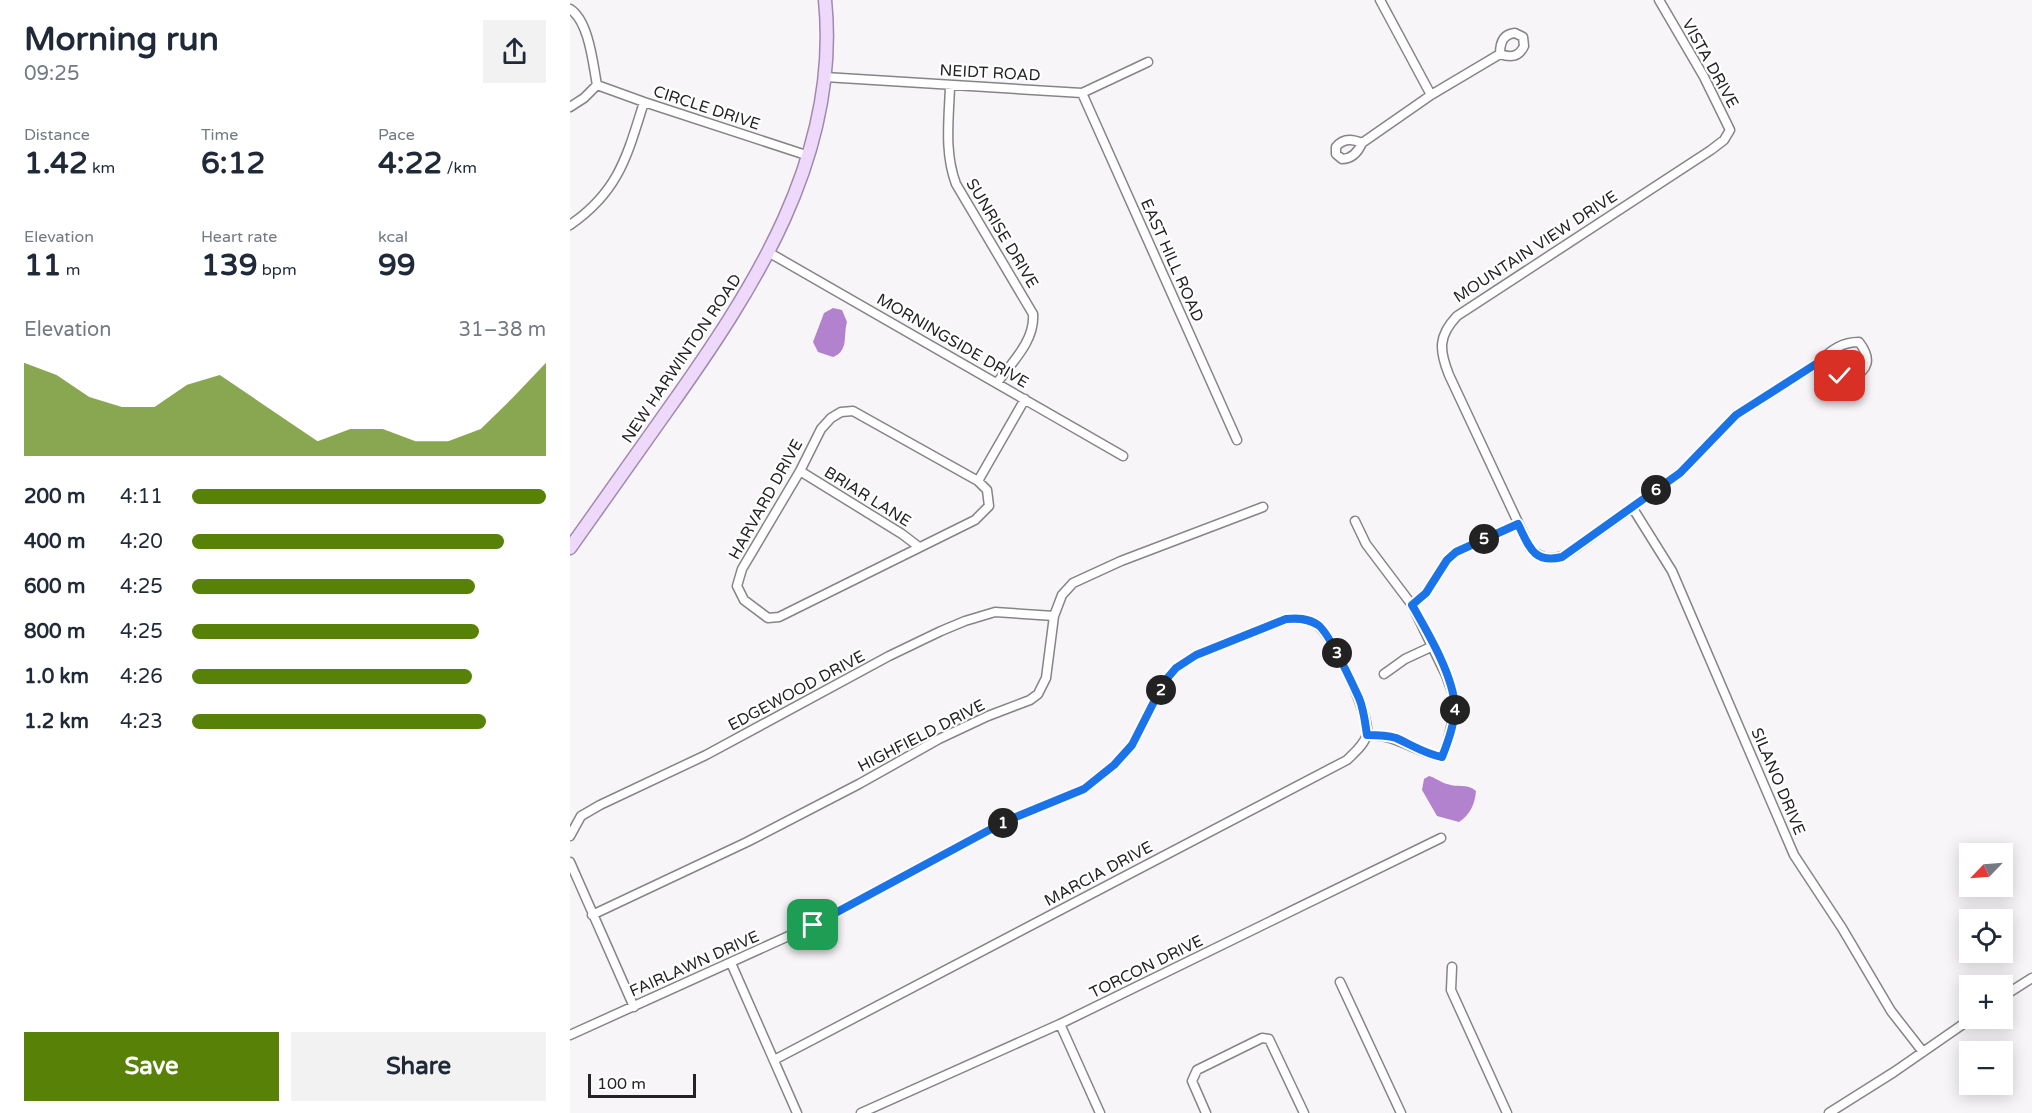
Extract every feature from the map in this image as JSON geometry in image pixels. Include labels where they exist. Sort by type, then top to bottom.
[{"type":"main road","name":"NEW HARWINTON ROAD","points":[[570,548],[727,324],[786,216],[809,156],[817,123],[825,77],[825,0]]},
{"type":"street","points":[[1380,0],[1431,95]]},
{"type":"street","name":"VISTA DRIVE","points":[[1659,0],[1730,126],[1731,130],[1724,140]]},
{"type":"street","points":[[570,9],[582,22],[597,85],[584,98],[570,107]]},
{"type":"street","points":[[1362,143],[1431,95],[1500,54]]},
{"type":"street","name":"NEIDT ROAD","points":[[825,77],[1082,93],[1148,62]]},
{"type":"street","name":"CIRCLE DRIVE","points":[[597,85],[809,156]]},
{"type":"street","name":"SUNRISE DRIVE","points":[[951,86],[948,152],[951,171],[956,184],[1033,314],[1034,325],[1026,344],[997,383]]},
{"type":"street","name":"EAST HILL ROAD","points":[[1082,93],[1237,440]]},
{"type":"street","points":[[570,225],[594,206],[616,177],[626,158],[644,102]]},
{"type":"street","name":"MOUNTAIN VIEW DRIVE","points":[[1724,140],[1456,316],[1446,327],[1442,344],[1444,363],[1530,548],[1536,555],[1544,559],[1552,559],[1570,552],[1680,473],[1736,415],[1819,362],[1829,353],[1847,342],[1859,342],[1867,352],[1868,364],[1860,374],[1850,379],[1840,376],[1819,362]]},
{"type":"street","name":"MORNINGSIDE DRIVE","points":[[768,252],[1123,456]]},
{"type":"street","points":[[978,481],[1025,399]]},
{"type":"street","name":"HARVARD DRIVE","points":[[853,411],[978,481],[987,490],[989,506],[975,520],[779,617],[768,618],[744,600],[737,586],[742,569],[822,429],[831,418],[841,412],[853,411]]},
{"type":"street","name":"BRIAR LANE","points":[[800,471],[902,534],[919,547]]},
{"type":"street","name":"HIGHFIELD DRIVE","points":[[592,915],[747,842],[859,784],[939,739],[987,716],[1030,700],[1038,694],[1046,678],[1054,616],[1067,589],[1084,577],[1121,561],[1263,507]]},
{"type":"street","name":"SILANO DRIVE","points":[[1632,507],[1672,571],[1794,855],[1842,928],[1891,1011],[1923,1052]]},
{"type":"street","points":[[1355,521],[1371,551],[1412,605],[1446,675],[1453,694],[1455,710],[1442,757],[1430,755],[1395,738],[1367,735]]},
{"type":"street","points":[[1412,605],[1426,593],[1447,560],[1456,552],[1518,524]]},
{"type":"street","name":"EDGEWOOD DRIVE","points":[[570,836],[581,816],[600,805],[706,755],[941,631],[995,612],[1054,616]]},
{"type":"street","name":"FAIRLAWN DRIVE","points":[[570,1035],[813,925],[1006,821],[1084,789],[1114,765],[1132,745],[1164,682],[1176,668],[1196,655],[1280,621],[1300,618],[1317,624],[1324,630],[1359,699],[1367,735]]},
{"type":"street","points":[[1384,674],[1406,659],[1433,646]]},
{"type":"street","name":"MARCIA DRIVE","points":[[774,1060],[1347,760],[1367,735]]},
{"type":"street","name":"TORCON DRIVE","points":[[861,1113],[1060,1024],[1441,838]]},
{"type":"street","points":[[570,862],[634,1007]]},
{"type":"street","points":[[731,963],[797,1113]]},
{"type":"street","points":[[1452,967],[1451,990],[1507,1113]]},
{"type":"street","points":[[2013,991],[2032,978]]},
{"type":"street","points":[[1340,982],[1401,1113]]},
{"type":"street","points":[[1060,1024],[1100,1113]]},
{"type":"street","points":[[1829,1113],[1959,1027]]},
{"type":"street","points":[[1206,1113],[1192,1081],[1197,1070],[1262,1038],[1269,1039],[1304,1113]]},
{"type":"shaded area","points":[[833,308],[842,310],[847,322],[843,347],[833,357],[818,352],[813,342],[824,313]]},
{"type":"shaded area","points":[[1429,776],[1447,784],[1469,787],[1476,791],[1471,809],[1459,822],[1437,816],[1422,790],[1424,779]]},
{"type":"route","points":[[813,925],[1006,821],[1084,789],[1098,780],[1132,745],[1164,682],[1176,668],[1196,655],[1286,619],[1309,620],[1324,630],[1359,699],[1367,735],[1395,738],[1430,755],[1442,757],[1455,710],[1453,694],[1433,646],[1412,605],[1426,593],[1447,560],[1456,552],[1518,524],[1536,555],[1544,559],[1562,557],[1680,473],[1736,415],[1819,362],[1840,376]]}]
